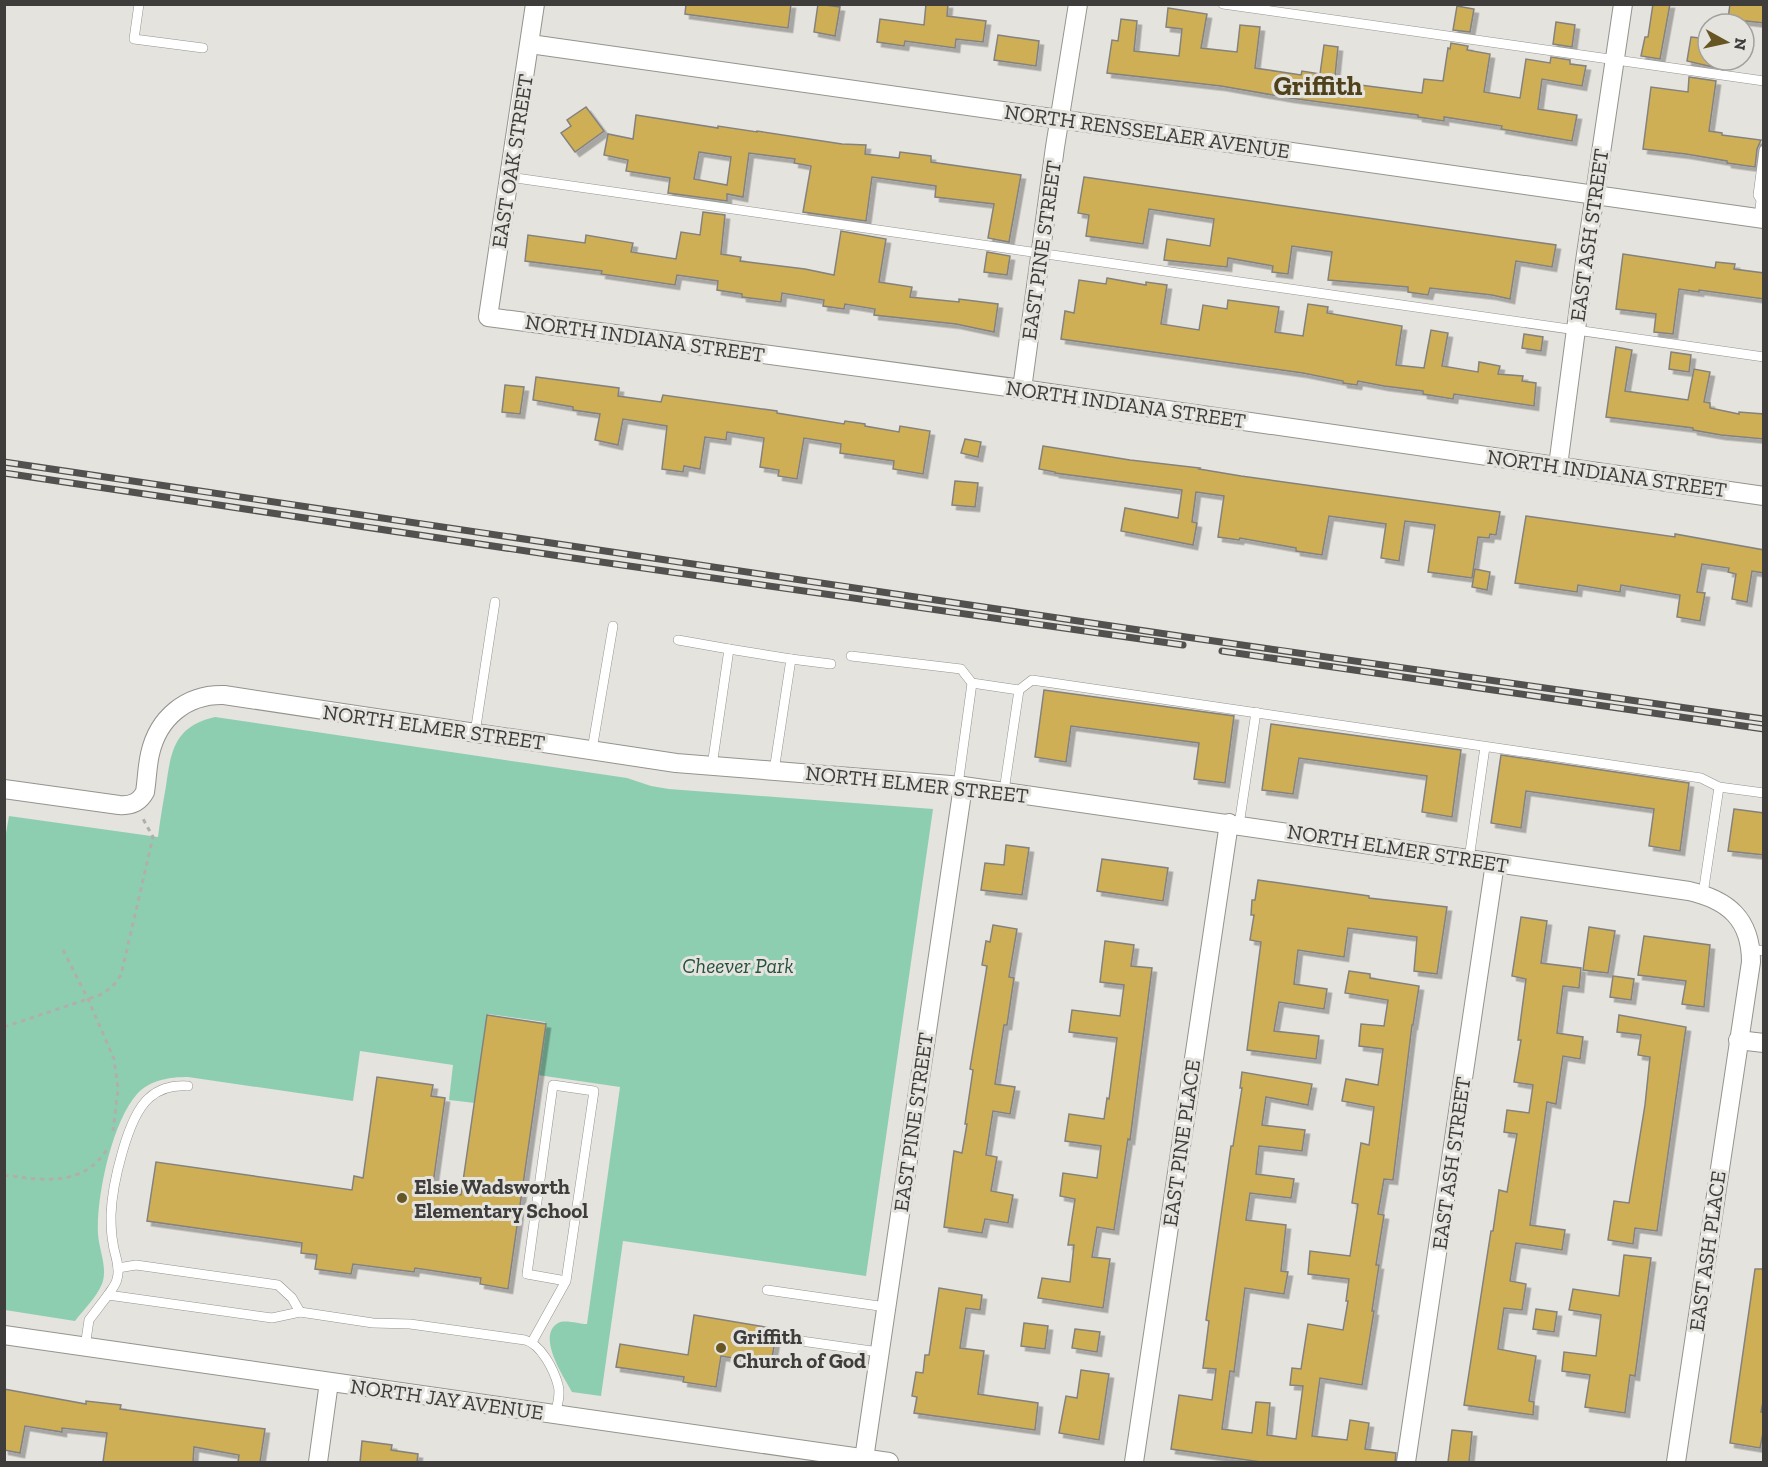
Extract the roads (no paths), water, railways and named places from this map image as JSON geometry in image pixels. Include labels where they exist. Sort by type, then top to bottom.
[{"type":"street","name":"EAST OAK STREET","points":[[488,317],[535,4]]},
{"type":"street","name":"EAST PINE STREET","points":[[1022,389],[1078,4]]},
{"type":"street","name":"EAST ASH STREET","points":[[1558,466],[1623,4]]},
{"type":"street","name":"NORTH RENSSELAER AVENUE","points":[[530,44],[1761,218]]},
{"type":"street","name":"NORTH INDIANA STREET","points":[[488,317],[1022,389],[1764,496]]},
{"type":"street","name":"NORTH ELMER STREET","points":[[4,789],[119,805],[135,803],[145,792],[149,758],[159,729],[171,714],[178,708],[204,697],[224,696],[676,763],[960,785],[1234,824],[1703,894],[1725,905],[1735,914],[1757,950],[1751,962],[1738,1040]]},
{"type":"street","name":"EAST PINE STREET","points":[[864,1459],[960,785]]},
{"type":"street","name":"EAST PINE PLACE","points":[[1134,1462],[1234,824]]},
{"type":"street","name":"EAST ASH STREET","points":[[1406,1462],[1495,863]]},
{"type":"street","points":[[1738,1040],[1764,1043]]},
{"type":"street","name":"EAST ASH PLACE","points":[[1676,1462],[1738,1040]]},
{"type":"street","name":"NORTH JAY AVENUE","points":[[4,1335],[889,1462]]},
{"type":"street","points":[[318,1462],[330,1382]]},
{"type":"lane","points":[[139,4],[134,39],[202,48]]},
{"type":"lane","points":[[1223,4],[1764,81]]},
{"type":"lane","points":[[1761,218],[1762,198],[1758,195],[1764,150]]},
{"type":"lane","points":[[509,177],[1764,357]]},
{"type":"lane","points":[[475,733],[495,602]]},
{"type":"lane","points":[[592,750],[613,626]]},
{"type":"lane","points":[[678,640],[729,650],[831,664]]},
{"type":"lane","points":[[712,766],[729,650]]},
{"type":"lane","points":[[851,656],[961,669],[972,683],[1019,690]]},
{"type":"lane","points":[[774,771],[791,659]]},
{"type":"lane","points":[[1004,791],[1019,690],[1032,680],[1701,778],[1719,787],[1764,794]]},
{"type":"lane","points":[[960,785],[972,683]]},
{"type":"lane","points":[[1234,824],[1256,712]]},
{"type":"lane","points":[[1469,859],[1485,747]]},
{"type":"lane","points":[[1703,894],[1719,787]]},
{"type":"lane","points":[[532,1342],[566,1281],[594,1091],[553,1085],[527,1275],[566,1281]]},
{"type":"lane","points":[[85,1347],[89,1320],[117,1280],[118,1268],[111,1231],[113,1191],[120,1160],[136,1117],[148,1099],[158,1092],[177,1086],[188,1086]]},
{"type":"lane","points":[[118,1268],[136,1265],[278,1286],[292,1299],[300,1312]]},
{"type":"lane","points":[[767,1290],[886,1307]]},
{"type":"lane","points":[[108,1295],[272,1318],[300,1312],[373,1323],[410,1324],[532,1342],[542,1350],[559,1387],[555,1415]]},
{"type":"lane","points":[[787,1339],[879,1352]]},
{"type":"railway","points":[[4,462],[1186,637],[1764,719]]},
{"type":"railway","points":[[4,473],[573,558],[1183,645]]},
{"type":"railway","points":[[1222,651],[1764,729]]},
{"type":"place","name":"Elsie Wadsworth Elementary School","points":[[402,1198]]},
{"type":"place","name":"Griffith Church of God","points":[[721,1348]]},
{"type":"district","name":"Griffith","points":[[1318,86]]},
{"type":"park label","name":"Cheever Park","points":[[738,965]]}]
